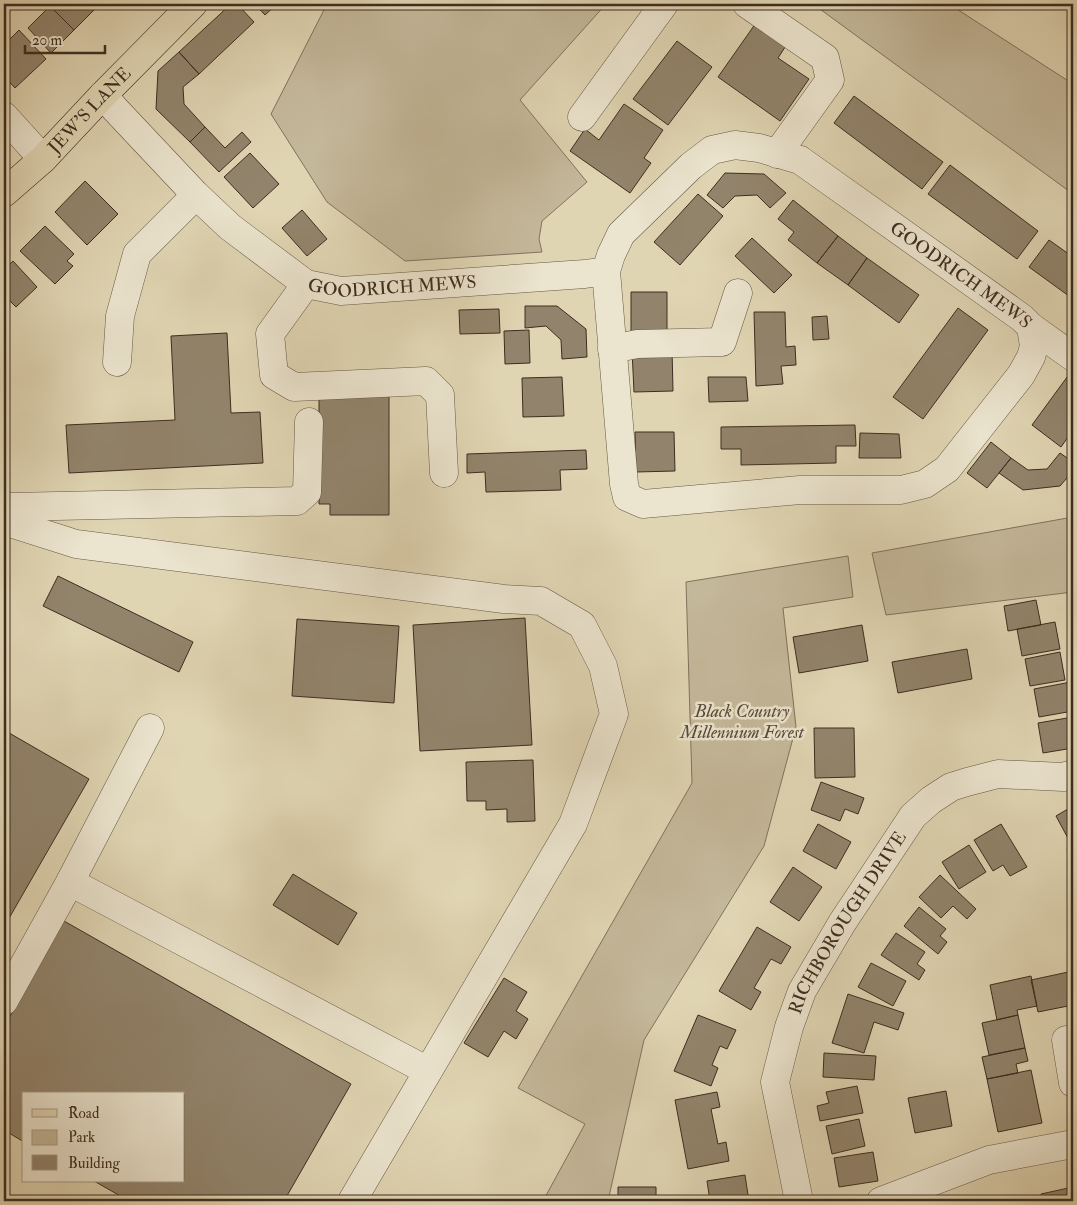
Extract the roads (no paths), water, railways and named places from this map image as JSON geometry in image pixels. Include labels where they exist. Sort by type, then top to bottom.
[{"type":"main road","name":"JEW'S LANE","points":[[4,193],[43,159],[102,95],[193,4]]},
{"type":"street","points":[[582,116],[664,4]]},
{"type":"street","points":[[747,4],[825,58],[830,80],[777,154]]},
{"type":"street","name":"GOODRICH MEWS","points":[[102,95],[196,195],[230,227],[306,284],[341,291],[606,271]]},
{"type":"street","points":[[4,116],[43,159]]},
{"type":"street","name":"GOODRICH MEWS","points":[[735,145],[759,148],[800,160],[1022,318],[1031,327],[1034,346],[1031,357],[1021,375],[947,469],[924,484],[900,490],[800,490],[643,504],[627,497],[624,484],[606,271],[620,234],[691,166],[712,150],[735,145]]},
{"type":"street","points":[[117,362],[120,316],[137,254],[196,195]]},
{"type":"street","points":[[306,284],[270,334],[274,375],[294,386],[426,381],[440,395],[444,473]]},
{"type":"street","points":[[612,349],[637,344],[722,342],[738,293]]},
{"type":"street","points":[[1031,327],[1073,357]]},
{"type":"street","points":[[4,511],[10,507],[297,501],[307,492],[309,422]]},
{"type":"street","points":[[4,521],[76,544],[504,599],[542,601],[582,625],[603,666],[614,714],[573,824],[352,1201]]},
{"type":"street","points":[[4,1001],[70,882],[150,728]]},
{"type":"street","name":"RICHBOROUGH DRIVE","points":[[799,1201],[775,1082],[789,1027],[802,991],[842,923],[912,816],[931,800],[951,788],[998,774],[1063,777],[1073,774]]},
{"type":"street","points":[[70,882],[428,1071]]},
{"type":"street","points":[[1066,1040],[1073,1083]]},
{"type":"street","points":[[880,1201],[989,1160],[1073,1144]]},
{"type":"park label","name":"Black Country Millennium Forest","points":[[742,721]]}]
